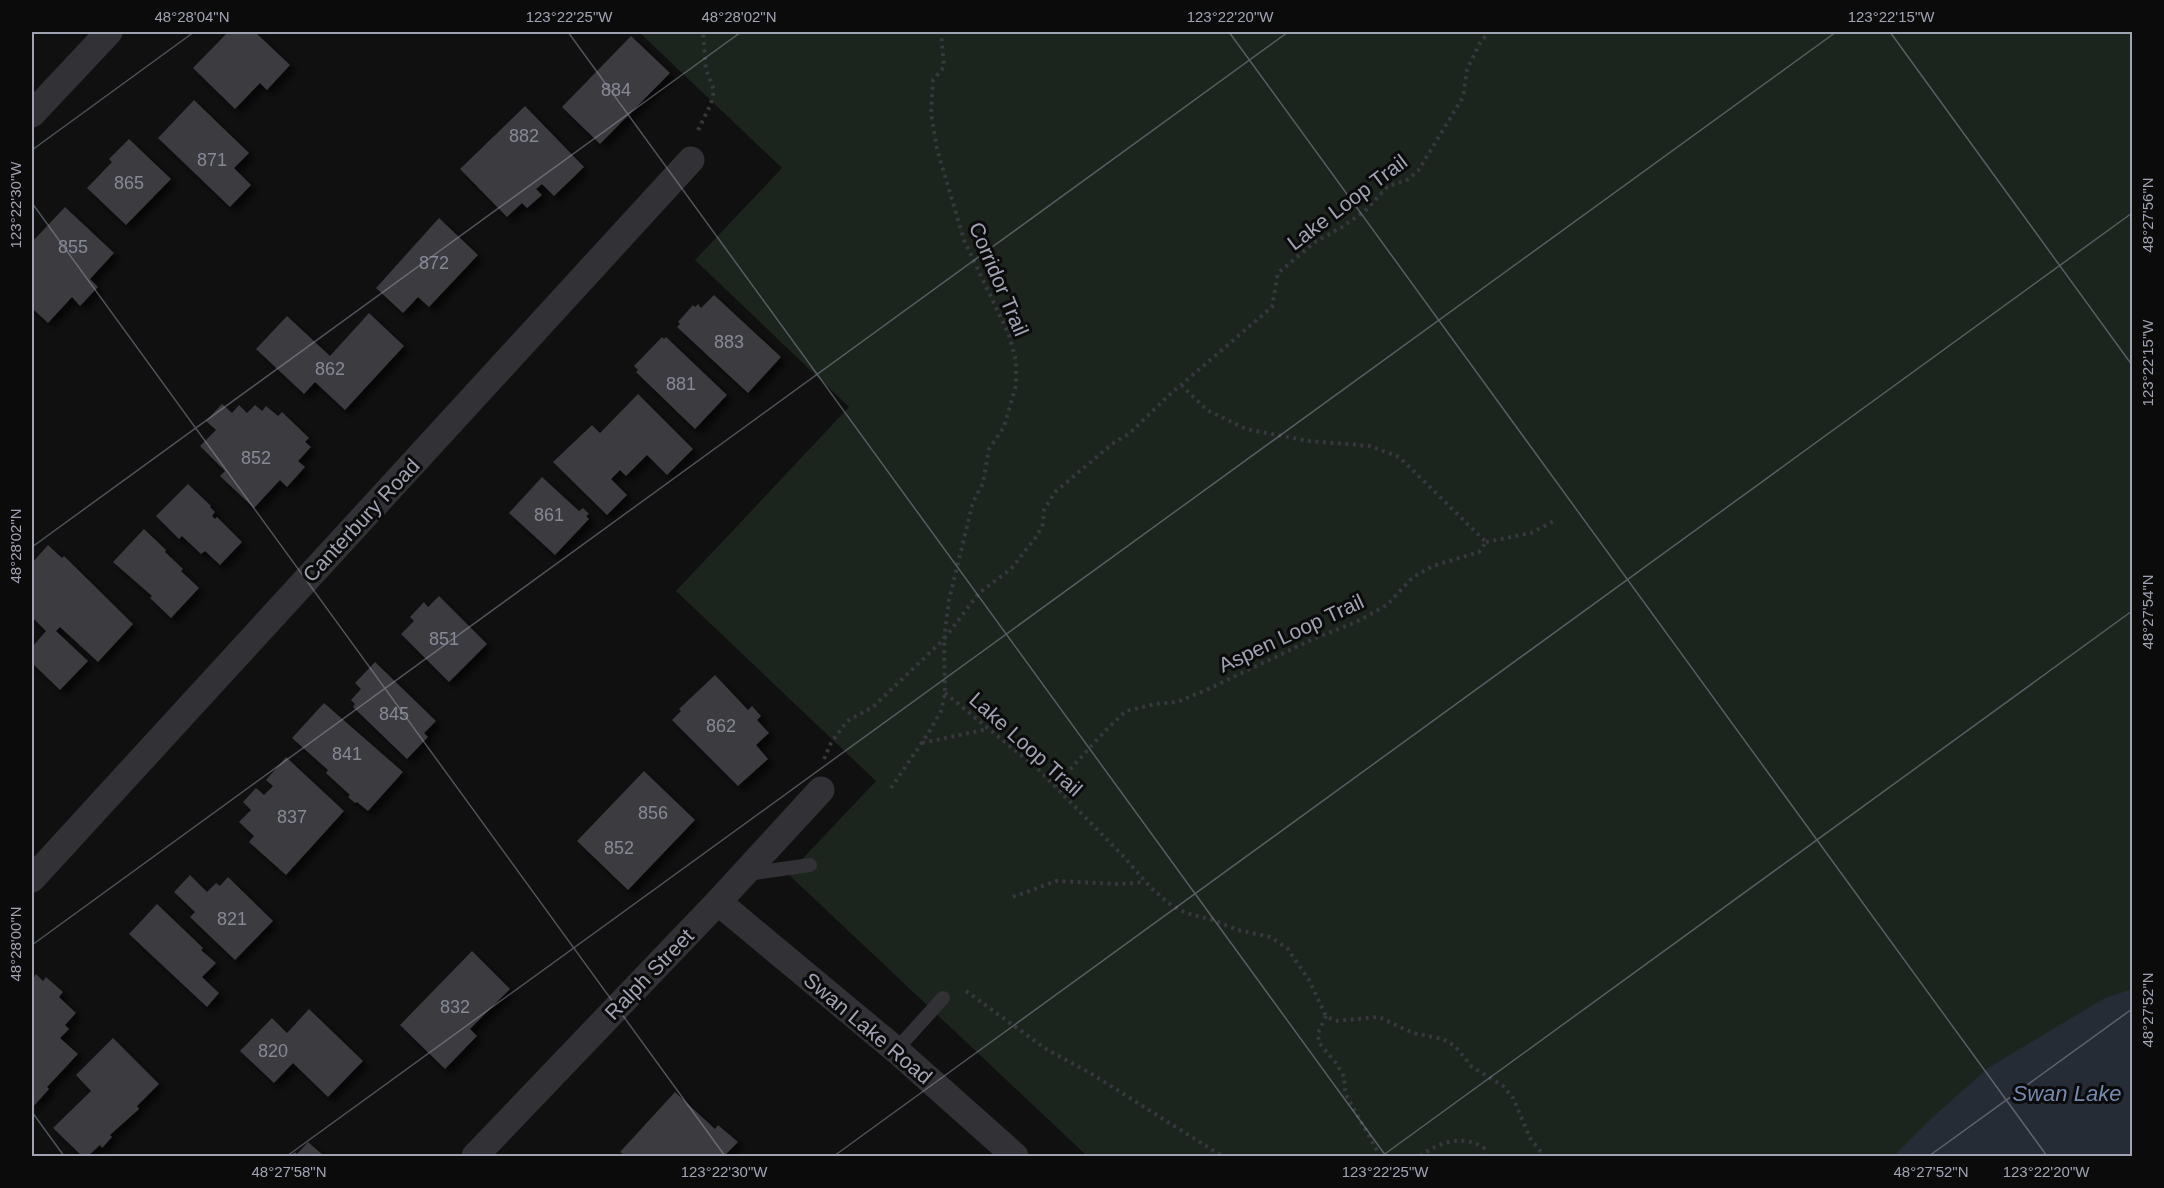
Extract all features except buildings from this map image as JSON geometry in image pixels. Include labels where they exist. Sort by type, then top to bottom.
[{"type":"street","points":[[32,114],[110,32]]},
{"type":"street","name":"Canterbury Road","points":[[32,879],[691,160]]},
{"type":"street","name":"Ralph Street","points":[[475,1156],[718,902],[821,790]]},
{"type":"street","name":"Swan Lake Road","points":[[718,902],[896,1050],[1016,1156]]},
{"type":"lane","points":[[744,874],[810,865]]},
{"type":"lane","points":[[896,1050],[943,998]]},
{"type":"path","points":[[691,160],[696,133],[711,104],[714,90],[706,70],[703,32]]},
{"type":"path","name":"Corridor Trail","points":[[941,32],[944,67],[933,80],[931,113],[937,149],[964,240],[1009,335],[1016,361],[1016,385],[1011,407],[1004,427],[989,449],[983,483],[973,502],[944,639]]},
{"type":"path","name":"Lake Loop Trail","points":[[1326,1016],[1309,980],[1287,948],[1270,937],[1238,930],[1186,913],[1170,905],[1038,769],[945,693],[944,639],[980,593],[1011,569],[1036,537],[1043,524],[1044,510],[1056,492],[1112,444],[1130,433],[1272,307],[1278,273],[1315,242],[1365,211],[1388,186],[1407,180],[1418,171],[1463,97],[1467,69],[1480,43],[1489,32]]},
{"type":"path","points":[[1182,386],[1207,410],[1246,429],[1309,441],[1370,446],[1399,457],[1486,542],[1531,533],[1556,520]]},
{"type":"path","name":"Aspen Loop Trail","points":[[1055,786],[1126,711],[1176,702],[1356,622],[1387,604],[1413,578],[1433,566],[1479,552],[1486,542]]},
{"type":"path","points":[[821,790],[821,765],[831,743],[848,721],[873,707],[893,685],[944,639]]},
{"type":"path","points":[[891,788],[941,711],[945,693]]},
{"type":"path","points":[[921,744],[989,729]]},
{"type":"path","points":[[1013,897],[1056,881],[1119,884],[1146,882]]},
{"type":"path","points":[[963,988],[1046,1049],[1090,1073],[1222,1156]]},
{"type":"path","points":[[1380,1156],[1346,1093],[1341,1070],[1319,1043],[1318,1033],[1326,1016],[1335,1022],[1351,1018],[1379,1017],[1413,1033],[1443,1039],[1455,1046],[1472,1066],[1503,1086],[1513,1098],[1530,1138],[1544,1156]]},
{"type":"path","points":[[1420,1156],[1443,1142],[1473,1142],[1484,1148],[1482,1156]]},
{"type":"shaded area","points":[[639,32],[2132,32],[2132,1156],[1087,1156],[788,874],[876,781],[676,591],[849,407],[695,260],[782,168]]},
{"type":"water","name":"Swan Lake","points":[[2132,989],[2132,1156],[1894,1156],[1933,1117],[1988,1068],[2105,998]]}]
